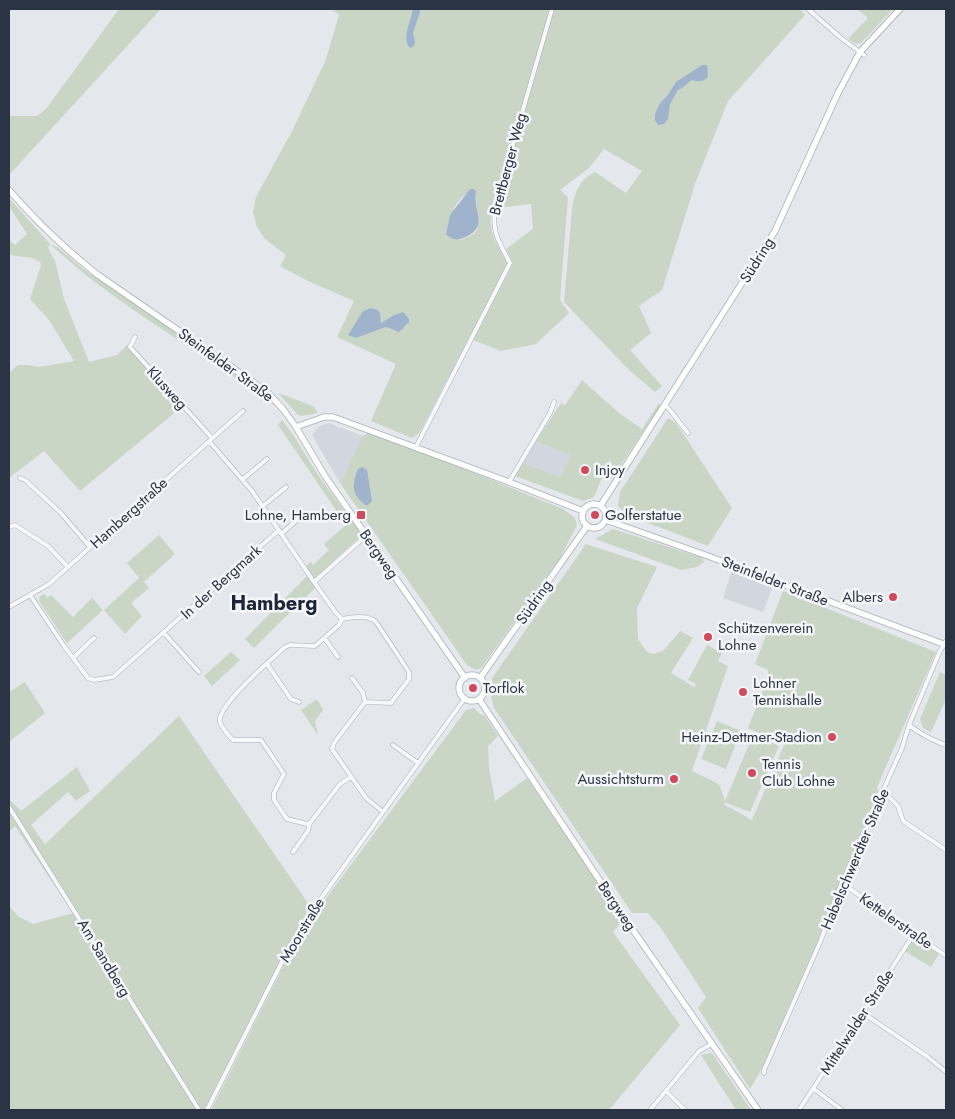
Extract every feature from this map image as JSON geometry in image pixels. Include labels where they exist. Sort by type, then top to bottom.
[{"type":"main road","name":"Südring","points":[[601,505],[776,231],[838,93],[862,54],[900,9]]},
{"type":"main road","name":"Steinfelder Straße","points":[[9,190],[51,235],[78,259],[268,393],[296,427]]},
{"type":"main road","points":[[296,427],[324,417],[333,417],[583,511]]},
{"type":"main road","name":"Bergweg","points":[[296,427],[325,476],[368,534],[465,678]]},
{"type":"main road","points":[[595,503],[601,505],[606,511],[606,520],[603,525],[598,528],[587,526],[582,520],[583,511],[589,505],[595,503]]},
{"type":"main road","name":"Steinfelder Straße","points":[[606,520],[945,643]]},
{"type":"main road","name":"Südring","points":[[480,678],[587,526]]},
{"type":"main road","points":[[474,676],[480,678],[485,688],[480,699],[471,701],[465,698],[460,692],[460,686],[465,678],[474,676]]},
{"type":"main road","name":"Bergweg","points":[[480,699],[626,920],[758,1110]]},
{"type":"street","name":"Brettberger Weg","points":[[416,447],[510,263],[495,233],[493,225],[495,207],[552,9]]},
{"type":"street","points":[[808,9],[862,54]]},
{"type":"street","name":"Klusweg","points":[[134,337],[130,347],[211,440]]},
{"type":"street","points":[[509,482],[550,413],[554,402]]},
{"type":"street","points":[[665,404],[688,433]]},
{"type":"street","name":"Hambergstraße","points":[[9,607],[49,584],[243,411]]},
{"type":"street","points":[[211,440],[263,506],[314,582],[342,619]]},
{"type":"street","points":[[243,479],[267,459]]},
{"type":"street","points":[[20,478],[60,512],[90,547]]},
{"type":"street","points":[[263,506],[286,487]]},
{"type":"street","name":"In der Bergmark","points":[[30,595],[73,658],[91,680],[113,677],[280,532],[304,514]]},
{"type":"street","points":[[9,527],[15,525],[48,546],[68,567]]},
{"type":"street","points":[[314,582],[368,534]]},
{"type":"street","points":[[310,823],[287,819],[274,800],[274,793],[284,774],[264,742],[257,739],[234,740],[220,722],[220,716],[230,700],[287,645],[312,647],[339,625],[342,619],[350,617],[373,619],[409,672],[409,679],[391,703],[364,702]]},
{"type":"street","points":[[164,633],[199,672]]},
{"type":"street","points":[[73,658],[94,638]]},
{"type":"street","points":[[324,639],[338,657]]},
{"type":"street","name":"Habelschwerdter Straße","points":[[764,1073],[945,643]]},
{"type":"street","points":[[267,664],[292,699],[298,702]]},
{"type":"street","points":[[352,678],[363,693],[364,702],[334,743],[332,749],[366,798],[383,812]]},
{"type":"street","name":"Moorstraße","points":[[208,1110],[289,948],[314,908],[465,698]]},
{"type":"street","points":[[909,725],[929,736],[936,743],[946,745]]},
{"type":"street","points":[[393,745],[418,763]]},
{"type":"street","points":[[293,852],[308,831],[310,823],[340,784],[351,777]]},
{"type":"street","points":[[883,791],[898,806],[902,821],[946,850]]},
{"type":"street","name":"Am Sandberg","points":[[9,807],[199,1110]]},
{"type":"street","name":"Kettelerstraße","points":[[846,886],[946,956]]},
{"type":"street","name":"Mittelwalder Straße","points":[[799,1110],[914,934]]},
{"type":"street","points":[[863,1013],[928,1057],[946,1072]]},
{"type":"street","points":[[650,1110],[699,1051],[712,1044]]},
{"type":"street","points":[[814,1089],[842,1110]]},
{"type":"street","points":[[666,1091],[685,1110]]},
{"type":"shaded area","points":[[328,423],[363,436],[340,483],[312,435],[318,427]]},
{"type":"shaded area","points":[[536,441],[570,455],[561,477],[523,463]]},
{"type":"shaded area","points":[[732,570],[773,586],[763,612],[723,598]]},
{"type":"green space","points":[[119,9],[161,9],[9,175],[9,116],[37,116],[46,109]]},
{"type":"green space","points":[[331,9],[800,9],[805,15],[728,101],[696,181],[662,290],[639,306],[651,333],[630,350],[662,386],[655,392],[628,369],[564,302],[572,209],[581,183],[595,172],[626,193],[642,171],[604,149],[589,168],[560,190],[568,197],[560,300],[569,313],[536,344],[501,351],[473,340],[513,263],[506,249],[533,229],[531,204],[497,208],[503,184],[498,183],[492,210],[491,226],[495,241],[508,263],[420,432],[412,438],[371,421],[396,364],[337,337],[354,301],[308,281],[280,266],[286,255],[265,239],[257,227],[253,212],[256,197],[291,133],[325,62],[339,15]],"holes":[[[476,191],[478,225],[475,233],[460,240],[446,234],[452,213],[458,202],[466,194]],[[371,308],[380,313],[381,323],[391,317],[409,319],[404,327],[395,331],[386,327],[356,338],[361,316],[366,310]]]},
{"type":"green space","points":[[857,9],[893,9],[861,43],[856,44],[848,39],[868,18]]},
{"type":"green space","points":[[9,198],[50,244],[48,248],[55,261],[64,299],[89,362],[117,355],[127,345],[133,346],[184,405],[80,491],[44,451],[9,478],[9,373],[18,365],[39,367],[74,361],[49,320],[30,299],[41,265],[40,262],[32,258],[9,254],[9,240],[15,245],[27,234],[9,206]]},
{"type":"green space","points":[[50,244],[59,248],[83,269],[219,361],[258,391],[256,392],[124,303],[99,285]]},
{"type":"green space","points":[[582,380],[619,413],[642,429],[659,403],[660,406],[615,474],[610,459],[594,497],[583,501],[515,476],[523,463],[561,477],[570,455],[536,441],[561,403],[565,405]]},
{"type":"green space","points":[[278,393],[313,406],[318,413],[298,415]]},
{"type":"green space","points":[[668,418],[676,423],[732,508],[708,546],[633,517],[618,506],[620,492]]},
{"type":"green space","points":[[282,420],[318,475],[362,535],[312,581],[315,588],[254,648],[245,639],[310,573],[306,566],[311,562],[313,565],[329,550],[324,544],[346,525],[278,425]]},
{"type":"green space","points":[[369,433],[420,451],[563,509],[575,518],[577,525],[559,560],[482,667],[476,670],[467,665],[340,483],[363,436]]},
{"type":"green space","points":[[613,529],[703,558],[704,562],[697,567],[681,570],[595,539]]},
{"type":"green space","points":[[159,535],[175,554],[144,582],[149,588],[131,603],[142,616],[125,634],[104,610],[139,578],[127,563]]},
{"type":"green space","points":[[586,544],[657,567],[637,608],[638,639],[646,651],[652,654],[663,651],[680,631],[693,638],[671,673],[694,687],[696,684],[688,680],[707,645],[722,653],[718,661],[728,666],[692,771],[719,784],[725,801],[753,735],[779,746],[750,812],[724,802],[725,805],[752,820],[784,745],[748,728],[768,678],[768,670],[755,664],[783,591],[936,652],[877,787],[879,791],[833,900],[819,942],[766,1061],[750,1089],[698,1008],[706,997],[661,928],[648,913],[632,913],[494,708],[491,696],[492,678]]},
{"type":"green space","points":[[45,594],[47,598],[51,595],[73,617],[92,598],[103,610],[67,643],[39,601],[40,596]]},
{"type":"green space","points":[[231,652],[240,660],[212,686],[204,676]]},
{"type":"green space","points":[[940,672],[946,675],[946,699],[931,732],[923,728],[920,719]]},
{"type":"green space","points":[[25,682],[45,713],[9,742],[9,692]]},
{"type":"green space","points":[[317,699],[323,710],[315,721],[318,735],[301,710]]},
{"type":"green space","points":[[474,708],[484,715],[498,736],[488,746],[489,768],[495,801],[527,778],[623,920],[613,932],[680,1025],[609,1110],[211,1110],[292,949],[307,924],[466,710]]},
{"type":"green space","points":[[179,716],[310,906],[287,947],[204,1110],[9,1110],[9,906],[19,917],[33,924],[73,913],[15,826],[9,832],[9,799],[21,811],[77,767],[90,791],[76,801],[68,792],[31,825],[45,844]]},
{"type":"green space","name":"Tennis Club Lohne","points":[[717,721],[741,731],[726,769],[701,759]]},
{"type":"green space","points":[[914,934],[940,952],[931,967],[903,950]]},
{"type":"green space","points":[[712,1053],[751,1110],[736,1110],[701,1055]]},
{"type":"water","points":[[413,9],[421,9],[413,33],[414,46],[410,48],[407,44],[406,35]]},
{"type":"water","points":[[702,65],[707,65],[708,77],[701,81],[692,80],[678,90],[670,104],[668,119],[664,124],[658,125],[655,120],[655,114],[660,103],[676,82]]},
{"type":"water","points":[[470,189],[476,191],[478,224],[471,234],[460,239],[454,239],[446,234],[450,215]]},
{"type":"water","points":[[371,308],[379,312],[381,323],[403,312],[409,319],[409,322],[399,332],[386,327],[356,338],[348,335],[363,311]]},
{"type":"water","points":[[362,467],[367,470],[372,501],[368,505],[360,501],[354,488],[358,469]]},
{"type":"place","name":"Injoy","points":[[585,470]]},
{"type":"place","name":"Lohne, Hamberg","points":[[361,515]]},
{"type":"place","name":"Golferstatue","points":[[595,515]]},
{"type":"place","name":"Albers","points":[[893,597]]},
{"type":"place","name":"Schützenverein Lohne","points":[[708,637]]},
{"type":"place","name":"Torflok","points":[[473,688]]},
{"type":"place","name":"Lohner Tennishalle","points":[[743,692]]},
{"type":"place","name":"Heinz-Dettmer-Stadion","points":[[832,737]]},
{"type":"place","name":"Tennis Club Lohne","points":[[752,773]]},
{"type":"place","name":"Aussichtsturm","points":[[674,779]]},
{"type":"district","name":"Hamberg","points":[[274,603]]}]
